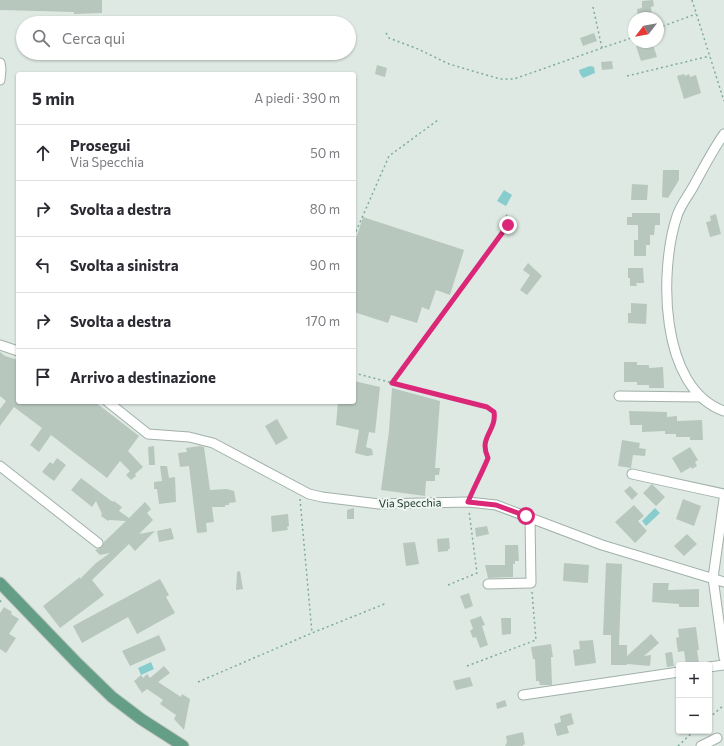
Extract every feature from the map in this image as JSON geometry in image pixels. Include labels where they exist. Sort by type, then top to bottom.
[{"type":"main road","points":[[0,583],[112,697],[140,719],[183,746]]},
{"type":"street","points":[[0,63],[0,80]]},
{"type":"street","points":[[724,134],[677,214],[668,257],[666,291],[670,332],[681,366],[693,387],[701,397],[715,407],[724,411]]},
{"type":"street","points":[[0,345],[16,351]]},
{"type":"street","points":[[619,396],[701,397]]},
{"type":"street","name":"Via Specchia","points":[[110,404],[148,434],[189,437],[213,443],[309,494],[379,504],[468,502],[496,505],[602,545],[724,582]]},
{"type":"street","points":[[0,466],[98,543]]},
{"type":"street","points":[[632,474],[724,494]]},
{"type":"street","points":[[724,499],[712,578],[724,658]]},
{"type":"street","points":[[547,524],[553,515]]},
{"type":"street","points":[[488,584],[531,583],[530,518]]},
{"type":"street","points":[[712,667],[724,665]]},
{"type":"street","points":[[523,695],[676,672]]},
{"type":"street","points":[[701,746],[717,738]]},
{"type":"path","points":[[692,0],[724,101]]},
{"type":"path","points":[[593,7],[602,48]]},
{"type":"path","points":[[664,26],[696,14]]},
{"type":"path","points":[[386,33],[389,38],[418,49],[449,64],[500,79],[514,79],[628,39]]},
{"type":"path","points":[[627,76],[710,56]]},
{"type":"path","points":[[356,231],[389,156],[438,120]]},
{"type":"path","points":[[392,383],[508,225],[506,212]]},
{"type":"path","points":[[356,374],[487,407],[494,412],[495,419],[484,442],[485,452],[488,458],[468,502],[477,573],[448,585]]},
{"type":"path","points":[[299,489],[312,633]]},
{"type":"path","points":[[467,666],[536,640],[531,583]]},
{"type":"path","points":[[198,682],[312,633],[387,603]]},
{"type":"path","points":[[712,715],[724,705]]},
{"type":"path","points":[[678,746],[691,734]]},
{"type":"water","points":[[590,66],[594,67],[595,73],[583,78],[579,70]]},
{"type":"water","points":[[504,190],[512,195],[506,206],[497,201]]},
{"type":"water","points":[[655,508],[660,513],[646,526],[642,521]]},
{"type":"water","points":[[151,662],[154,669],[141,675],[138,668]]},
{"type":"building","points":[[0,0],[102,0],[102,13],[74,14],[74,12],[0,10]]},
{"type":"building","points":[[653,0],[654,6],[651,7],[651,12],[637,12],[637,9],[642,8],[642,1]]},
{"type":"building","points":[[594,33],[597,41],[583,46],[580,38]]},
{"type":"building","points":[[637,48],[654,48],[657,57],[641,61]]},
{"type":"building","points":[[612,61],[613,69],[602,70],[601,62]]},
{"type":"building","points":[[377,65],[387,68],[385,77],[375,74]]},
{"type":"building","points":[[684,74],[685,76],[689,74],[690,77],[696,75],[701,93],[684,99],[677,76]]},
{"type":"building","points":[[663,170],[679,170],[679,180],[668,198],[662,197]]},
{"type":"building","points":[[632,184],[648,185],[647,200],[631,200]]},
{"type":"building","points":[[632,213],[660,213],[660,225],[655,225],[654,235],[650,235],[650,245],[646,245],[646,256],[634,256],[634,240],[638,240],[638,225],[627,225],[627,217],[632,217]]},
{"type":"building","points":[[716,214],[721,234],[710,237],[706,222],[711,221],[710,216]]},
{"type":"building","points":[[363,217],[464,250],[450,295],[436,290],[429,310],[422,307],[417,323],[391,315],[388,323],[356,313],[356,239]]},
{"type":"building","points":[[528,263],[542,276],[527,295],[520,290],[530,275],[523,270]]},
{"type":"building","points":[[628,268],[643,268],[644,283],[636,283],[637,286],[630,286]]},
{"type":"building","points":[[631,303],[647,304],[646,324],[628,323],[628,313],[631,313]]},
{"type":"building","points":[[0,352],[5,356],[16,359],[16,404],[98,404],[139,436],[128,451],[143,467],[131,480],[126,475],[130,471],[120,461],[107,478],[51,435],[39,452],[30,445],[42,428],[14,407],[0,426],[0,409],[6,401],[0,396]]},
{"type":"building","points":[[624,362],[637,362],[637,365],[649,365],[649,368],[663,367],[664,388],[649,388],[649,385],[637,385],[637,382],[624,382]]},
{"type":"building","points":[[356,381],[380,387],[375,433],[369,432],[366,447],[372,449],[373,455],[367,456],[355,453],[359,430],[336,425],[338,404],[356,404]]},
{"type":"building","points":[[392,388],[440,401],[435,468],[440,468],[439,475],[435,475],[435,481],[426,481],[425,496],[381,490],[389,431]]},
{"type":"building","points":[[629,411],[667,412],[667,417],[677,416],[677,421],[702,420],[703,440],[690,440],[690,437],[676,437],[676,434],[665,434],[665,431],[642,432],[642,425],[630,425]]},
{"type":"building","points":[[277,419],[288,438],[276,445],[265,426]]},
{"type":"building","points":[[622,440],[640,443],[639,448],[646,449],[645,456],[633,455],[631,468],[618,466]]},
{"type":"building","points":[[154,446],[155,465],[149,465],[148,447]]},
{"type":"building","points":[[200,446],[204,447],[210,490],[227,489],[234,491],[236,502],[229,503],[229,505],[225,505],[225,507],[212,507],[214,522],[206,523],[207,532],[197,533],[189,466],[180,467],[178,453],[187,452],[186,448]]},
{"type":"building","points":[[690,447],[698,460],[695,462],[697,466],[692,469],[691,467],[681,473],[672,458]]},
{"type":"building","points":[[57,458],[66,465],[54,481],[42,472],[50,462],[53,464]]},
{"type":"building","points":[[160,466],[167,466],[169,478],[175,477],[176,502],[159,504],[157,489],[154,489],[154,482],[162,481]]},
{"type":"building","points":[[81,478],[110,500],[122,507],[119,511],[129,518],[145,502],[151,509],[147,513],[153,520],[139,534],[155,531],[135,551],[129,544],[92,580],[104,595],[60,628],[43,606],[80,577],[80,579],[96,563],[110,553],[100,555],[95,550],[102,547],[104,542],[126,521],[108,521],[101,516],[102,514],[96,501],[92,507],[71,490]]},
{"type":"building","points":[[652,484],[665,497],[656,506],[643,493]]},
{"type":"building","points":[[630,486],[638,494],[632,500],[624,491]]},
{"type":"building","points":[[683,499],[701,506],[694,526],[676,519]]},
{"type":"building","points":[[634,505],[644,516],[638,521],[647,531],[635,543],[615,522]]},
{"type":"building","points":[[354,508],[354,519],[347,519],[347,510]]},
{"type":"building","points":[[288,514],[288,530],[272,532],[271,516]]},
{"type":"building","points":[[487,526],[489,534],[476,537],[475,528]]},
{"type":"building","points":[[171,528],[174,539],[159,542],[157,531]]},
{"type":"building","points":[[687,534],[697,544],[684,556],[674,546]]},
{"type":"building","points":[[449,538],[450,549],[448,549],[448,551],[438,552],[437,539]]},
{"type":"building","points":[[415,542],[419,564],[406,566],[403,543]]},
{"type":"building","points":[[505,545],[518,545],[519,561],[515,561],[515,564],[513,564],[513,577],[488,578],[485,565],[505,565]]},
{"type":"building","points":[[564,563],[589,565],[588,583],[563,581]]},
{"type":"building","points":[[606,563],[622,564],[619,645],[627,645],[627,656],[651,634],[659,643],[644,656],[651,655],[650,666],[627,664],[611,665],[611,635],[603,635]]},
{"type":"building","points":[[240,571],[243,589],[236,590],[237,572]]},
{"type":"building","points":[[160,579],[169,595],[166,597],[175,613],[137,634],[128,617],[82,643],[73,626]]},
{"type":"building","points":[[653,583],[669,583],[668,590],[699,589],[699,607],[679,607],[679,604],[652,602]]},
{"type":"building","points":[[469,593],[473,606],[465,609],[460,596]]},
{"type":"building","points":[[4,607],[19,619],[9,634],[16,638],[6,653],[0,649],[0,613]]},
{"type":"building","points":[[481,616],[485,625],[482,626],[488,645],[480,648],[476,637],[473,638],[470,631],[473,629],[470,620]]},
{"type":"building","points":[[501,618],[511,618],[511,634],[502,635]]},
{"type":"building","points":[[696,627],[699,662],[686,662],[684,651],[678,652],[676,638],[679,637],[678,629]]},
{"type":"building","points":[[159,635],[166,650],[130,666],[122,651]]},
{"type":"building","points":[[593,640],[596,663],[575,666],[573,650],[580,649],[579,641]]},
{"type":"building","points":[[551,644],[553,657],[551,657],[552,685],[540,685],[539,681],[536,681],[535,659],[533,659],[531,647]]},
{"type":"building","points":[[672,652],[674,666],[667,667],[665,653]]},
{"type":"building","points":[[164,666],[170,673],[158,682],[181,697],[182,694],[190,699],[184,730],[174,719],[176,715],[160,704],[163,700],[147,689],[142,693],[134,681],[141,675],[143,678],[147,674],[150,678]]},
{"type":"building","points":[[470,677],[473,686],[456,690],[453,681]]},
{"type":"building","points":[[505,700],[507,706],[497,709],[496,703]]},
{"type":"building","points":[[571,713],[574,724],[567,726],[569,733],[557,736],[554,724],[561,722],[560,716]]},
{"type":"building","points":[[523,732],[525,744],[522,746],[505,746],[507,742],[506,736]]},
{"type":"route","points":[[508,225],[392,383],[487,407],[494,412],[495,419],[484,442],[485,452],[488,458],[468,502],[496,505],[526,516]]}]
